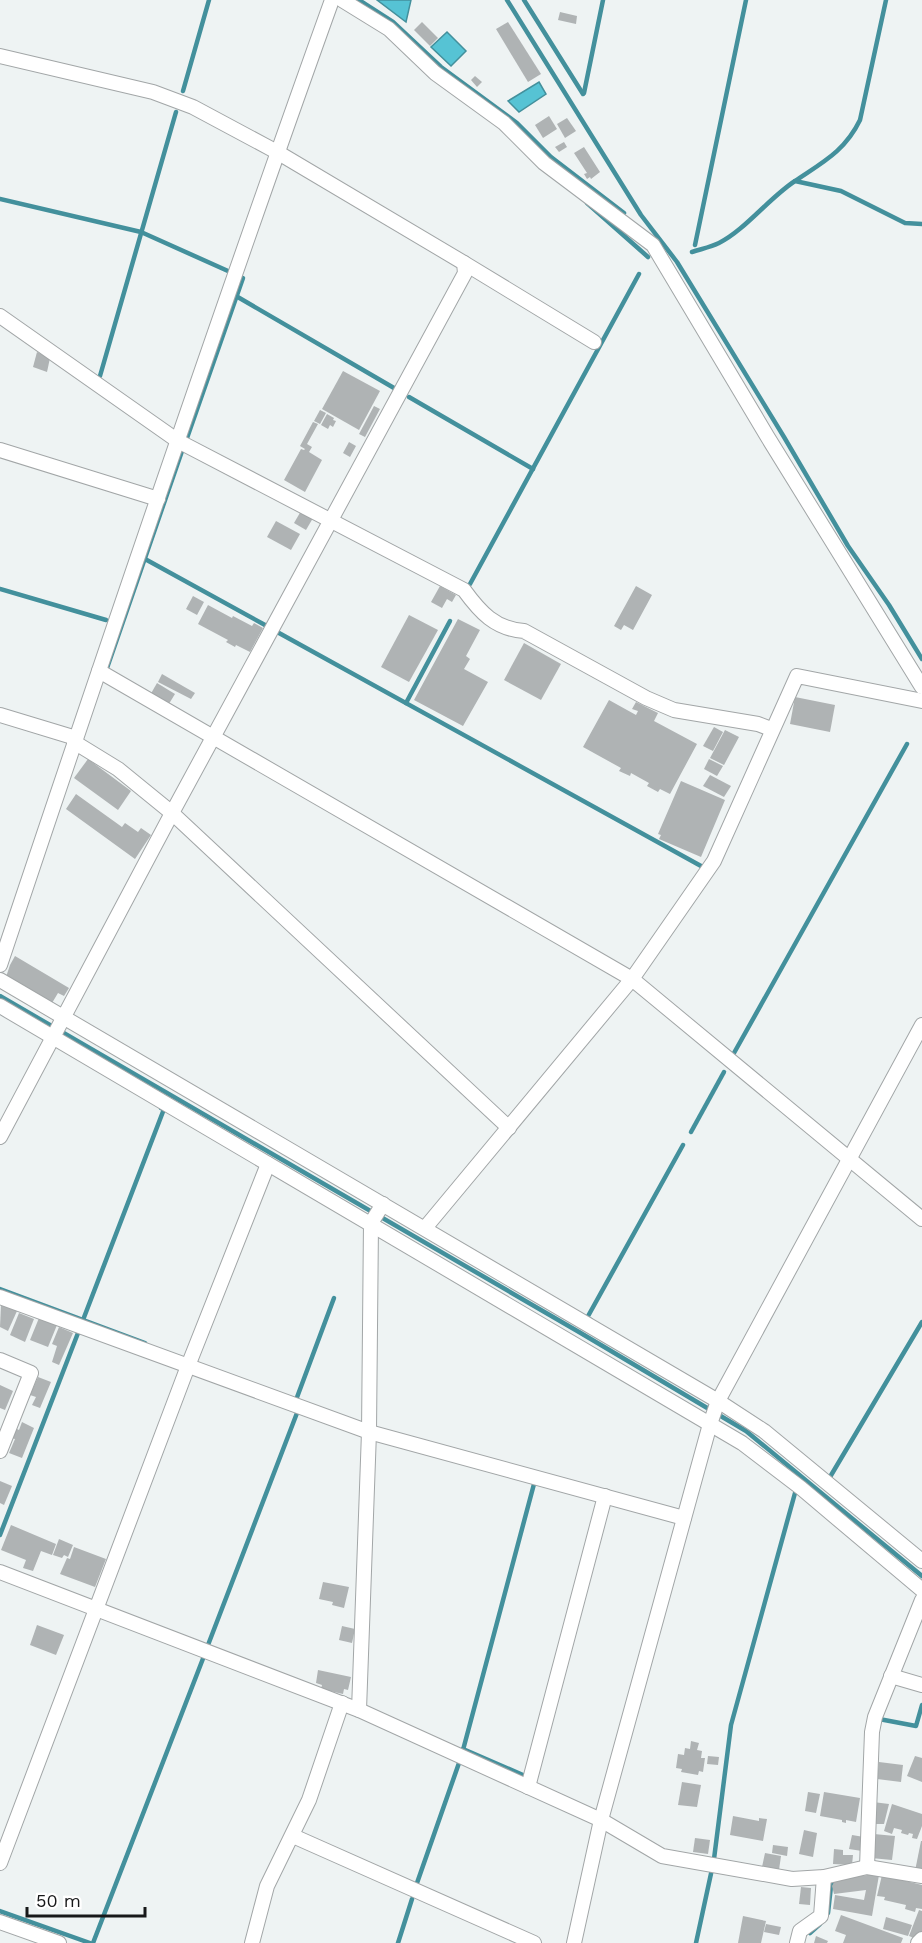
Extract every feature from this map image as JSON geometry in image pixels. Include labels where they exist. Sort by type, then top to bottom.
[{"type":"street","points":[[0,965],[277,152],[332,0]]},
{"type":"street","points":[[342,0],[389,29],[435,73],[504,123],[544,164],[653,245],[756,418],[922,687]]},
{"type":"street","points":[[0,56],[175,99],[194,106],[277,152],[594,342]]},
{"type":"street","points":[[0,1137],[213,736],[465,273],[464,263]]},
{"type":"street","points":[[0,316],[178,441],[464,590],[481,612],[510,630],[524,632],[646,698],[674,710],[758,724],[771,729]]},
{"type":"street","points":[[0,450],[158,499]]},
{"type":"street","points":[[99,671],[632,979],[922,1218]]},
{"type":"street","points":[[425,1228],[632,979],[714,861],[771,729],[797,676],[922,701]]},
{"type":"street","points":[[0,715],[75,740],[118,769],[172,813],[508,1128]]},
{"type":"street","points":[[0,980],[62,1019],[382,1206],[425,1228],[764,1431],[922,1561]]},
{"type":"street","points":[[0,1006],[711,1422],[801,1488],[922,1590]]},
{"type":"street","points":[[574,1943],[601,1820],[717,1404],[922,1025]]},
{"type":"street","points":[[0,1863],[188,1366],[268,1164]]},
{"type":"street","points":[[358,1710],[369,1432],[372,1222],[382,1206]]},
{"type":"street","points":[[0,1296],[369,1432],[684,1518]]},
{"type":"street","points":[[0,1360],[32,1373],[0,1451]]},
{"type":"street","points":[[528,1787],[605,1496]]},
{"type":"street","points":[[0,1572],[342,1703],[601,1820],[662,1856],[792,1880],[824,1877],[867,1867],[922,1876]]},
{"type":"street","points":[[867,1867],[872,1732],[875,1717],[922,1600]]},
{"type":"street","points":[[891,1676],[922,1685]]},
{"type":"street","points":[[252,1943],[267,1886],[309,1800],[342,1703]]},
{"type":"street","points":[[293,1836],[534,1943]]},
{"type":"street","points":[[797,1943],[800,1931],[821,1916],[824,1877]]},
{"type":"street","points":[[0,1922],[59,1943]]},
{"type":"street","points":[[918,1943],[922,1939]]},
{"type":"water","points":[[377,0],[411,0],[406,22]]},
{"type":"water","points":[[447,32],[466,51],[451,66],[431,47]]},
{"type":"water","points":[[539,82],[546,94],[519,112],[508,101]]},
{"type":"building","points":[[560,12],[577,16],[576,24],[558,20]]},
{"type":"building","points":[[422,22],[438,38],[430,46],[414,30]]},
{"type":"building","points":[[508,22],[541,74],[528,82],[496,29]]},
{"type":"building","points":[[475,76],[482,82],[477,87],[471,80]]},
{"type":"building","points":[[549,116],[557,129],[543,138],[535,125]]},
{"type":"building","points":[[567,118],[576,131],[565,138],[557,124]]},
{"type":"building","points":[[564,142],[567,147],[559,152],[555,147]]},
{"type":"building","points":[[584,147],[600,172],[591,179],[590,177],[587,179],[584,174],[587,173],[574,153]]},
{"type":"building","points":[[37,352],[50,358],[47,372],[33,367]]},
{"type":"building","points":[[343,371],[380,391],[359,430],[322,409]]},
{"type":"building","points":[[374,406],[380,409],[365,437],[359,434]]},
{"type":"building","points":[[320,410],[326,413],[320,424],[314,421]]},
{"type":"building","points":[[327,414],[336,421],[333,427],[330,425],[328,429],[321,425]]},
{"type":"building","points":[[313,422],[318,424],[307,444],[312,447],[309,452],[322,460],[305,492],[284,480],[301,449],[305,449],[300,446]]},
{"type":"building","points":[[349,442],[356,446],[350,457],[343,453]]},
{"type":"building","points":[[301,511],[313,518],[306,530],[294,523]]},
{"type":"building","points":[[276,521],[300,534],[291,550],[267,537]]},
{"type":"building","points":[[440,586],[456,595],[452,602],[447,599],[442,608],[431,602]]},
{"type":"building","points":[[636,586],[652,595],[633,630],[624,625],[621,630],[614,626]]},
{"type":"building","points":[[193,596],[204,602],[197,615],[186,609]]},
{"type":"building","points":[[208,605],[232,618],[233,616],[252,626],[254,623],[263,628],[250,652],[236,645],[235,647],[226,642],[228,640],[198,624]]},
{"type":"building","points":[[409,615],[438,630],[409,682],[381,667]]},
{"type":"building","points":[[458,619],[480,630],[466,656],[470,659],[464,669],[488,682],[463,726],[414,700]]},
{"type":"building","points":[[524,643],[561,664],[541,700],[504,680]]},
{"type":"building","points":[[162,674],[195,693],[191,699],[158,682]]},
{"type":"building","points":[[157,683],[175,694],[167,707],[149,697]]},
{"type":"building","points":[[795,697],[835,705],[830,732],[790,724]]},
{"type":"building","points":[[609,700],[636,715],[638,711],[632,709],[636,702],[658,713],[654,721],[697,744],[670,794],[660,789],[658,792],[647,786],[649,783],[631,773],[630,776],[619,771],[621,768],[583,747]]},
{"type":"building","points":[[714,727],[723,732],[713,751],[703,746]]},
{"type":"building","points":[[725,730],[739,737],[724,765],[710,758]]},
{"type":"building","points":[[88,759],[131,791],[118,810],[74,778]]},
{"type":"building","points":[[709,759],[723,766],[717,776],[704,769]]},
{"type":"building","points":[[710,775],[731,786],[724,797],[703,786]]},
{"type":"building","points":[[681,781],[725,800],[701,857],[659,839],[661,835],[658,834]]},
{"type":"building","points":[[76,794],[122,827],[125,823],[138,832],[141,828],[151,835],[135,859],[66,809]]},
{"type":"building","points":[[15,956],[69,988],[64,996],[58,993],[52,1003],[6,977]]},
{"type":"building","points":[[1,1304],[17,1311],[8,1331],[0,1327]]},
{"type":"building","points":[[19,1313],[34,1319],[25,1342],[10,1335]]},
{"type":"building","points":[[39,1318],[57,1325],[48,1347],[30,1340]]},
{"type":"building","points":[[59,1327],[73,1333],[59,1365],[52,1362],[57,1346],[52,1344]]},
{"type":"building","points":[[38,1377],[51,1382],[40,1408],[32,1405],[36,1397],[30,1395]]},
{"type":"building","points":[[0,1385],[13,1391],[5,1410],[0,1408]]},
{"type":"building","points":[[22,1422],[34,1428],[22,1458],[9,1453],[15,1439],[11,1438],[15,1428],[19,1430]]},
{"type":"building","points":[[0,1481],[12,1486],[4,1505],[0,1503]]},
{"type":"building","points":[[11,1525],[56,1544],[52,1555],[41,1551],[33,1571],[23,1568],[26,1560],[1,1550]]},
{"type":"building","points":[[59,1539],[73,1545],[68,1557],[53,1555]]},
{"type":"building","points":[[74,1547],[106,1559],[95,1587],[60,1574],[67,1558],[70,1559]]},
{"type":"building","points":[[323,1582],[349,1587],[344,1608],[332,1605],[333,1602],[319,1599]]},
{"type":"building","points":[[37,1625],[64,1635],[56,1655],[30,1645]]},
{"type":"building","points":[[342,1626],[355,1629],[352,1643],[339,1640]]},
{"type":"building","points":[[318,1670],[351,1677],[348,1690],[344,1689],[343,1694],[321,1689],[322,1685],[316,1683]]},
{"type":"building","points":[[691,1741],[699,1743],[697,1750],[702,1751],[701,1758],[705,1758],[703,1772],[699,1771],[698,1775],[681,1772],[682,1769],[676,1768],[678,1754],[684,1755],[685,1748],[690,1749]]},
{"type":"building","points":[[708,1756],[719,1757],[718,1765],[707,1764]]},
{"type":"building","points":[[915,1756],[922,1758],[922,1782],[907,1776]]},
{"type":"building","points":[[879,1762],[903,1765],[901,1782],[877,1779]]},
{"type":"building","points":[[682,1782],[701,1785],[697,1807],[678,1805]]},
{"type":"building","points":[[808,1792],[820,1794],[816,1813],[805,1811]]},
{"type":"building","points":[[824,1792],[860,1798],[856,1822],[846,1820],[846,1823],[842,1820],[820,1816]]},
{"type":"building","points":[[873,1802],[889,1804],[884,1824],[872,1824]]},
{"type":"building","points":[[892,1804],[922,1814],[922,1826],[917,1839],[912,1838],[913,1834],[901,1833],[902,1830],[894,1828],[892,1834],[884,1831]]},
{"type":"building","points":[[733,1816],[759,1821],[759,1818],[767,1819],[763,1841],[730,1835]]},
{"type":"building","points":[[804,1830],[817,1833],[813,1857],[799,1854]]},
{"type":"building","points":[[874,1834],[895,1836],[892,1860],[871,1858]]},
{"type":"building","points":[[852,1835],[864,1837],[862,1851],[849,1849]]},
{"type":"building","points":[[695,1838],[710,1840],[708,1854],[693,1852]]},
{"type":"building","points":[[922,1841],[922,1873],[915,1871]]},
{"type":"building","points":[[773,1845],[788,1847],[787,1856],[772,1853]]},
{"type":"building","points":[[834,1849],[843,1850],[843,1855],[853,1855],[852,1865],[833,1864]]},
{"type":"building","points":[[765,1853],[781,1856],[779,1870],[762,1867]]},
{"type":"building","points":[[879,1875],[872,1916],[833,1909],[835,1895],[864,1900],[866,1890],[834,1894],[832,1886],[835,1880]]},
{"type":"building","points":[[882,1875],[922,1885],[922,1909],[916,1908],[915,1912],[905,1909],[906,1905],[877,1896]]},
{"type":"building","points":[[801,1887],[811,1888],[810,1905],[799,1904]]},
{"type":"building","points":[[919,1910],[922,1911],[922,1933],[914,1938],[909,1936]]},
{"type":"building","points":[[841,1915],[903,1938],[901,1943],[843,1943],[846,1935],[835,1931]]},
{"type":"building","points":[[743,1916],[766,1921],[761,1943],[738,1943]]},
{"type":"building","points":[[886,1917],[912,1925],[908,1936],[883,1929]]},
{"type":"building","points":[[766,1924],[781,1927],[779,1935],[764,1932]]},
{"type":"building","points":[[816,1936],[828,1941],[827,1943],[814,1943]]},
{"type":"waterway","points":[[183,91],[209,0]]},
{"type":"waterway","points":[[359,0],[393,22],[441,67],[517,123],[551,157],[624,213]]},
{"type":"waterway","points":[[507,0],[641,215],[677,262],[848,546],[889,605],[922,659]]},
{"type":"waterway","points":[[524,0],[583,94]]},
{"type":"waterway","points":[[584,93],[603,0]]},
{"type":"waterway","points":[[695,245],[746,0]]},
{"type":"waterway","points":[[795,181],[824,162],[840,148],[860,120],[886,0]]},
{"type":"waterway","points":[[100,376],[176,112]]},
{"type":"waterway","points":[[692,252],[729,237],[795,181],[841,191],[905,223],[922,224]]},
{"type":"waterway","points":[[0,199],[141,232],[228,271]]},
{"type":"waterway","points":[[587,203],[648,257]]},
{"type":"waterway","points":[[470,584],[639,274]]},
{"type":"waterway","points":[[187,438],[243,278]]},
{"type":"waterway","points":[[236,296],[394,388]]},
{"type":"waterway","points":[[409,397],[533,469]]},
{"type":"waterway","points":[[107,668],[182,451]]},
{"type":"waterway","points":[[145,559],[265,625]]},
{"type":"waterway","points":[[0,589],[106,620]]},
{"type":"waterway","points":[[406,703],[450,621]]},
{"type":"waterway","points":[[279,633],[701,866]]},
{"type":"waterway","points":[[734,1053],[907,744]]},
{"type":"waterway","points":[[0,996],[746,1431],[922,1576]]},
{"type":"waterway","points":[[691,1132],[724,1072]]},
{"type":"waterway","points":[[83,1320],[164,1109],[161,1108]]},
{"type":"waterway","points":[[591,1320],[587,1318],[683,1145]]},
{"type":"waterway","points":[[0,1289],[145,1343]]},
{"type":"waterway","points":[[298,1401],[296,1400],[334,1298]]},
{"type":"waterway","points":[[830,1477],[922,1322]]},
{"type":"waterway","points":[[0,1535],[78,1333]]},
{"type":"waterway","points":[[208,1645],[297,1413]]},
{"type":"waterway","points":[[463,1750],[534,1484]]},
{"type":"waterway","points":[[714,1859],[731,1725],[795,1493]]},
{"type":"waterway","points":[[93,1943],[204,1656]]},
{"type":"waterway","points":[[879,1721],[879,1719],[916,1726],[922,1705]]},
{"type":"waterway","points":[[463,1749],[523,1775]]},
{"type":"waterway","points":[[417,1883],[459,1763]]},
{"type":"waterway","points":[[696,1943],[712,1869]]},
{"type":"waterway","points":[[828,1913],[831,1886],[836,1879]]},
{"type":"waterway","points":[[398,1943],[412,1899]]},
{"type":"waterway","points":[[0,1911],[90,1943]]},
{"type":"waterway","points":[[810,1933],[820,1924]]}]
